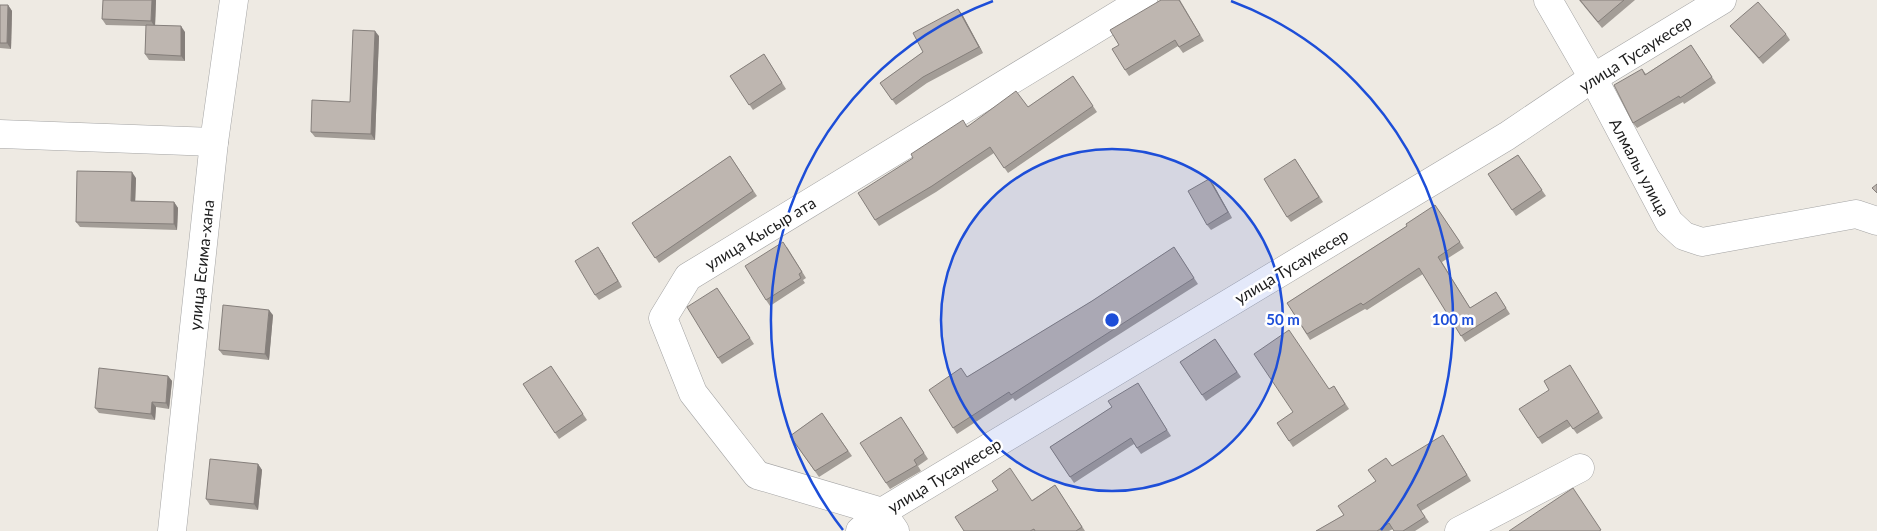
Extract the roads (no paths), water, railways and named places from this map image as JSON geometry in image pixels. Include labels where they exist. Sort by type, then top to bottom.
[{"type":"street","name":"улица Есима-хана","points":[[172,531],[214,142],[234,0]]},
{"type":"street","name":"улица Кысыр ата","points":[[889,522],[757,475],[693,393],[663,318],[688,277],[1143,0]]},
{"type":"street","name":"Алмалы улица","points":[[1548,0],[1593,78],[1670,222],[1684,236],[1702,242],[1856,214],[1877,221]]},
{"type":"street","name":"улица Тусаукесер","points":[[860,531],[889,522],[1507,136],[1593,78],[1722,0]]},
{"type":"street","points":[[0,134],[214,142]]},
{"type":"street","points":[[1459,531],[1580,468]]}]
